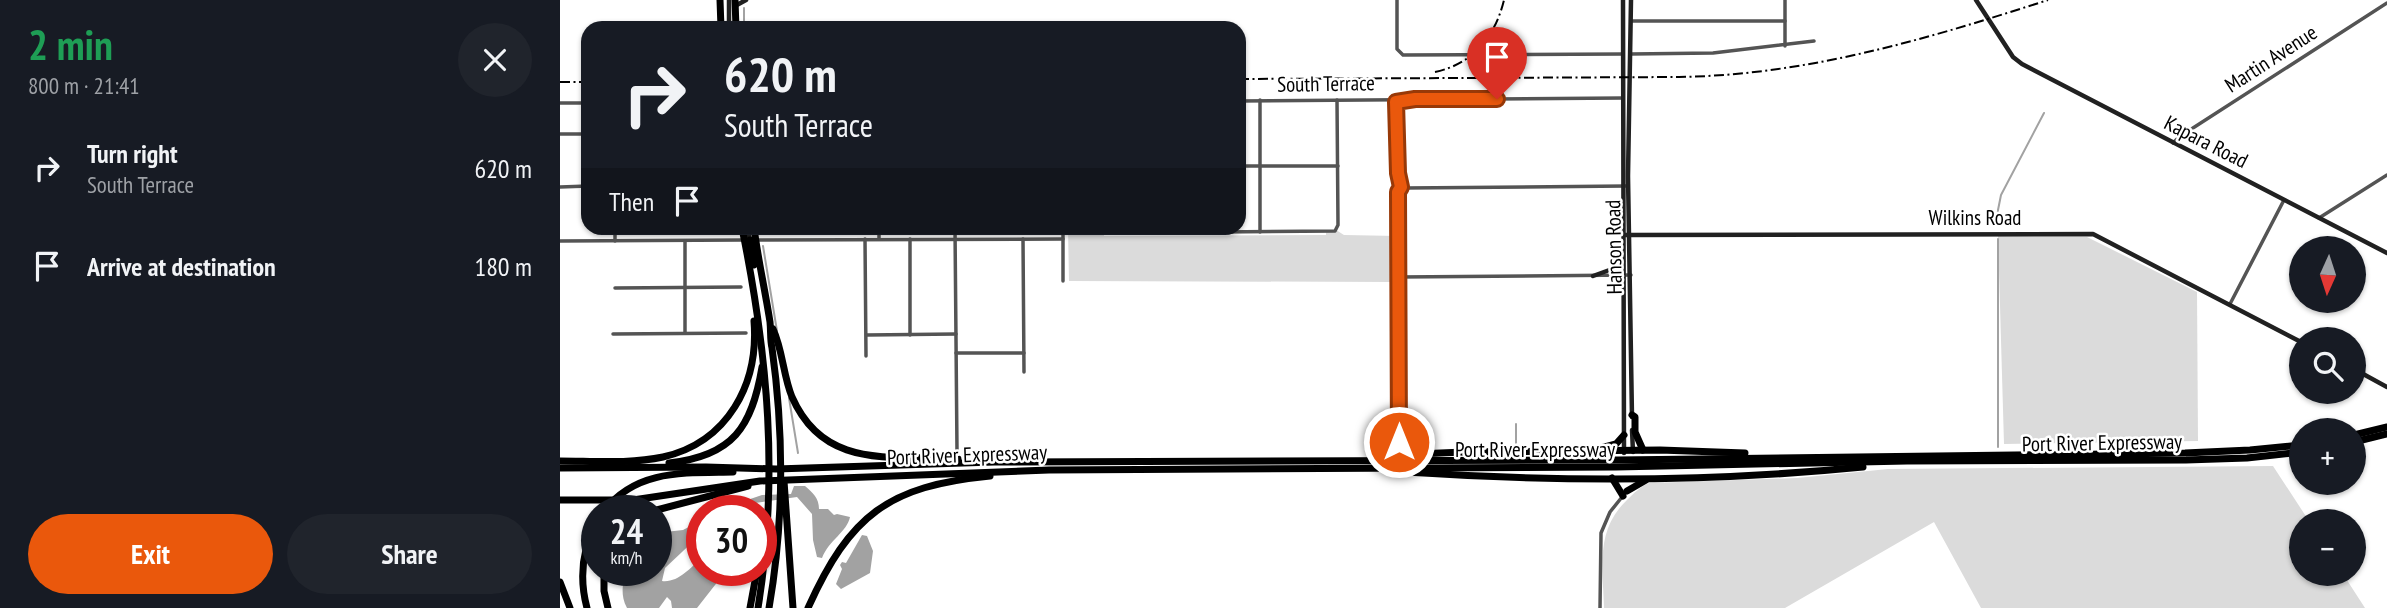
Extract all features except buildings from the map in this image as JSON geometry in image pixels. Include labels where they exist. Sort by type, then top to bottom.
[{"type":"highway","points":[[720,0],[721,21]]},
{"type":"highway","points":[[735,0],[736,21]]},
{"type":"highway","points":[[743,235],[767,396],[769,495]]},
{"type":"highway","points":[[755,235],[771,325],[779,402],[783,501],[793,604]]},
{"type":"highway","points":[[560,468],[626,467],[682,462],[713,452],[738,432],[752,412],[758,395],[763,351],[760,304],[750,240]]},
{"type":"highway","points":[[560,461],[646,460],[672,455],[694,446],[716,429],[730,415],[749,380],[755,347],[751,300],[753,288]]},
{"type":"highway","points":[[771,325],[778,340],[793,398],[818,432],[836,445],[868,457],[994,462]]},
{"type":"highway","points":[[1632,415],[1635,417],[1636,432],[1643,450]]},
{"type":"highway","points":[[2366,432],[2387,427]]},
{"type":"highway","points":[[2366,439],[2387,434]]},
{"type":"highway","points":[[1590,451],[1616,444],[1624,435]]},
{"type":"highway","name":"Port River Expressway","points":[[626,467],[776,469],[994,462],[1618,460],[2185,453],[2289,446]]},
{"type":"highway","points":[[1334,460],[1464,452],[1643,450],[1767,454],[1777,457]]},
{"type":"highway","name":"Port River Expressway","points":[[560,500],[602,501],[651,497],[744,482],[1030,470],[1643,467],[1907,461],[2186,460],[2289,453]]},
{"type":"highway","points":[[1329,468],[1461,476],[1650,478],[1763,475],[1907,461]]},
{"type":"highway","points":[[619,495],[644,480],[660,475],[776,469]]},
{"type":"highway","points":[[808,608],[827,568],[844,544],[876,512],[919,488],[946,481],[1030,470]]},
{"type":"highway","points":[[1612,478],[1625,493],[1650,478]]},
{"type":"highway","points":[[672,506],[728,490],[776,481]]},
{"type":"highway","points":[[769,608],[783,501]]},
{"type":"highway","points":[[560,582],[570,608]]},
{"type":"highway","points":[[584,586],[587,608]]},
{"type":"highway","points":[[604,586],[608,608]]},
{"type":"highway","points":[[750,608],[754,586]]},
{"type":"highway","points":[[758,608],[760,586]]},
{"type":"street","points":[[729,0],[729,21]]},
{"type":"street","points":[[729,10],[746,0]]},
{"type":"street","points":[[1398,0],[1397,48],[1400,54],[1623,54]]},
{"type":"street","name":"Hanson Road","points":[[1600,608],[1601,533],[1610,512],[1625,493],[1632,415],[1630,236],[1621,0]]},
{"type":"street","points":[[1785,0],[1786,46]]},
{"type":"street","name":"Kapara Road","points":[[1976,0],[2013,57],[2022,64],[2387,253]]},
{"type":"street","name":"Hanson Road","points":[[1628,451],[1624,435],[1623,236],[1632,1]]},
{"type":"street","name":"Martin Avenue","points":[[2173,143],[2387,3]]},
{"type":"street","points":[[1631,21],[1785,21]]},
{"type":"street","points":[[1631,54],[1713,53],[1814,41]]},
{"type":"street","points":[[1623,98],[1629,107]]},
{"type":"street","name":"South Terrace","points":[[1246,101],[1389,99],[1396,102],[1415,99],[1623,98]]},
{"type":"street","points":[[1246,232],[1336,230],[1337,99]]},
{"type":"street","points":[[1259,100],[1260,232]]},
{"type":"street","points":[[1396,102],[1398,173],[1401,187],[1398,192],[1399,442]]},
{"type":"street","points":[[560,103],[581,103]]},
{"type":"street","points":[[560,134],[581,134]]},
{"type":"street","points":[[1246,166],[1338,166]]},
{"type":"street","points":[[2319,218],[2387,175]]},
{"type":"street","points":[[560,187],[581,186]]},
{"type":"street","points":[[1401,187],[1626,186]]},
{"type":"street","points":[[2230,304],[2284,200]]},
{"type":"street","name":"Wilkins Road","points":[[1623,236],[2084,233],[2101,237],[2289,336]]},
{"type":"street","points":[[615,235],[615,242]]},
{"type":"street","points":[[749,235],[750,240]]},
{"type":"street","points":[[956,235],[957,450]]},
{"type":"street","points":[[1063,235],[1063,281]]},
{"type":"street","points":[[865,239],[866,356]]},
{"type":"street","points":[[910,239],[911,335]]},
{"type":"street","points":[[1023,239],[1024,372]]},
{"type":"street","points":[[560,241],[1063,239]]},
{"type":"street","points":[[685,241],[685,334]]},
{"type":"street","points":[[1593,276],[1615,268],[1623,260]]},
{"type":"street","points":[[1398,277],[1631,275]]},
{"type":"street","points":[[615,288],[741,287]]},
{"type":"street","points":[[613,334],[746,333]]},
{"type":"street","points":[[866,335],[956,334]]},
{"type":"street","points":[[956,353],[1024,353]]},
{"type":"street","points":[[2366,376],[2387,387]]},
{"type":"street","name":"Hanson Road","points":[[1625,493],[1628,478]]},
{"type":"shaded area","points":[[1336,230],[1344,235],[1398,236],[1398,277],[1393,282],[1069,281],[1068,235],[1326,235],[1326,232]]},
{"type":"shaded area","points":[[1998,236],[2087,237],[2197,292],[2198,441],[2004,444]]},
{"type":"shaded area","points":[[2273,466],[2289,490],[2289,495],[2292,495],[2301,509],[2289,509],[2289,586],[2351,586],[2365,608],[1981,608],[1934,522],[1785,608],[1604,608],[1602,564],[1605,537],[1617,512],[1640,488],[1649,483],[1797,478],[1888,469]]},
{"type":"shaded area","points":[[794,486],[805,486],[817,499],[819,509],[828,509],[834,515],[850,517],[822,558],[817,557],[813,540],[812,514],[797,497],[777,500],[777,495],[762,495],[791,494]]},
{"type":"shaded area","points":[[686,528],[686,548],[672,561],[672,531]]},
{"type":"shaded area","points":[[862,535],[867,536],[873,551],[870,573],[841,589],[836,584],[842,569],[840,565],[842,562],[846,563]]},
{"type":"shaded area","points":[[686,572],[686,586],[714,586],[697,608],[672,608],[667,597],[659,608],[627,608],[623,586],[672,586],[672,580]]},
{"type":"waterway","points":[[744,8],[744,21]]},
{"type":"waterway","points":[[1997,225],[2001,195],[2044,113]]},
{"type":"waterway","points":[[1998,239],[1998,447]]},
{"type":"waterway","points":[[763,246],[777,331]]},
{"type":"waterway","points":[[789,398],[798,453]]},
{"type":"waterway","points":[[1516,424],[1516,443]]},
{"type":"railway","points":[[1435,72],[1461,63],[1480,47],[1495,26],[1504,0]]},
{"type":"railway","points":[[1246,79],[1727,75],[1774,70],[1866,52],[2048,0]]},
{"type":"railway","points":[[560,82],[581,82]]},
{"type":"route","points":[[1399,442],[1398,192],[1401,187],[1398,173],[1396,102],[1415,99],[1497,99]]}]
